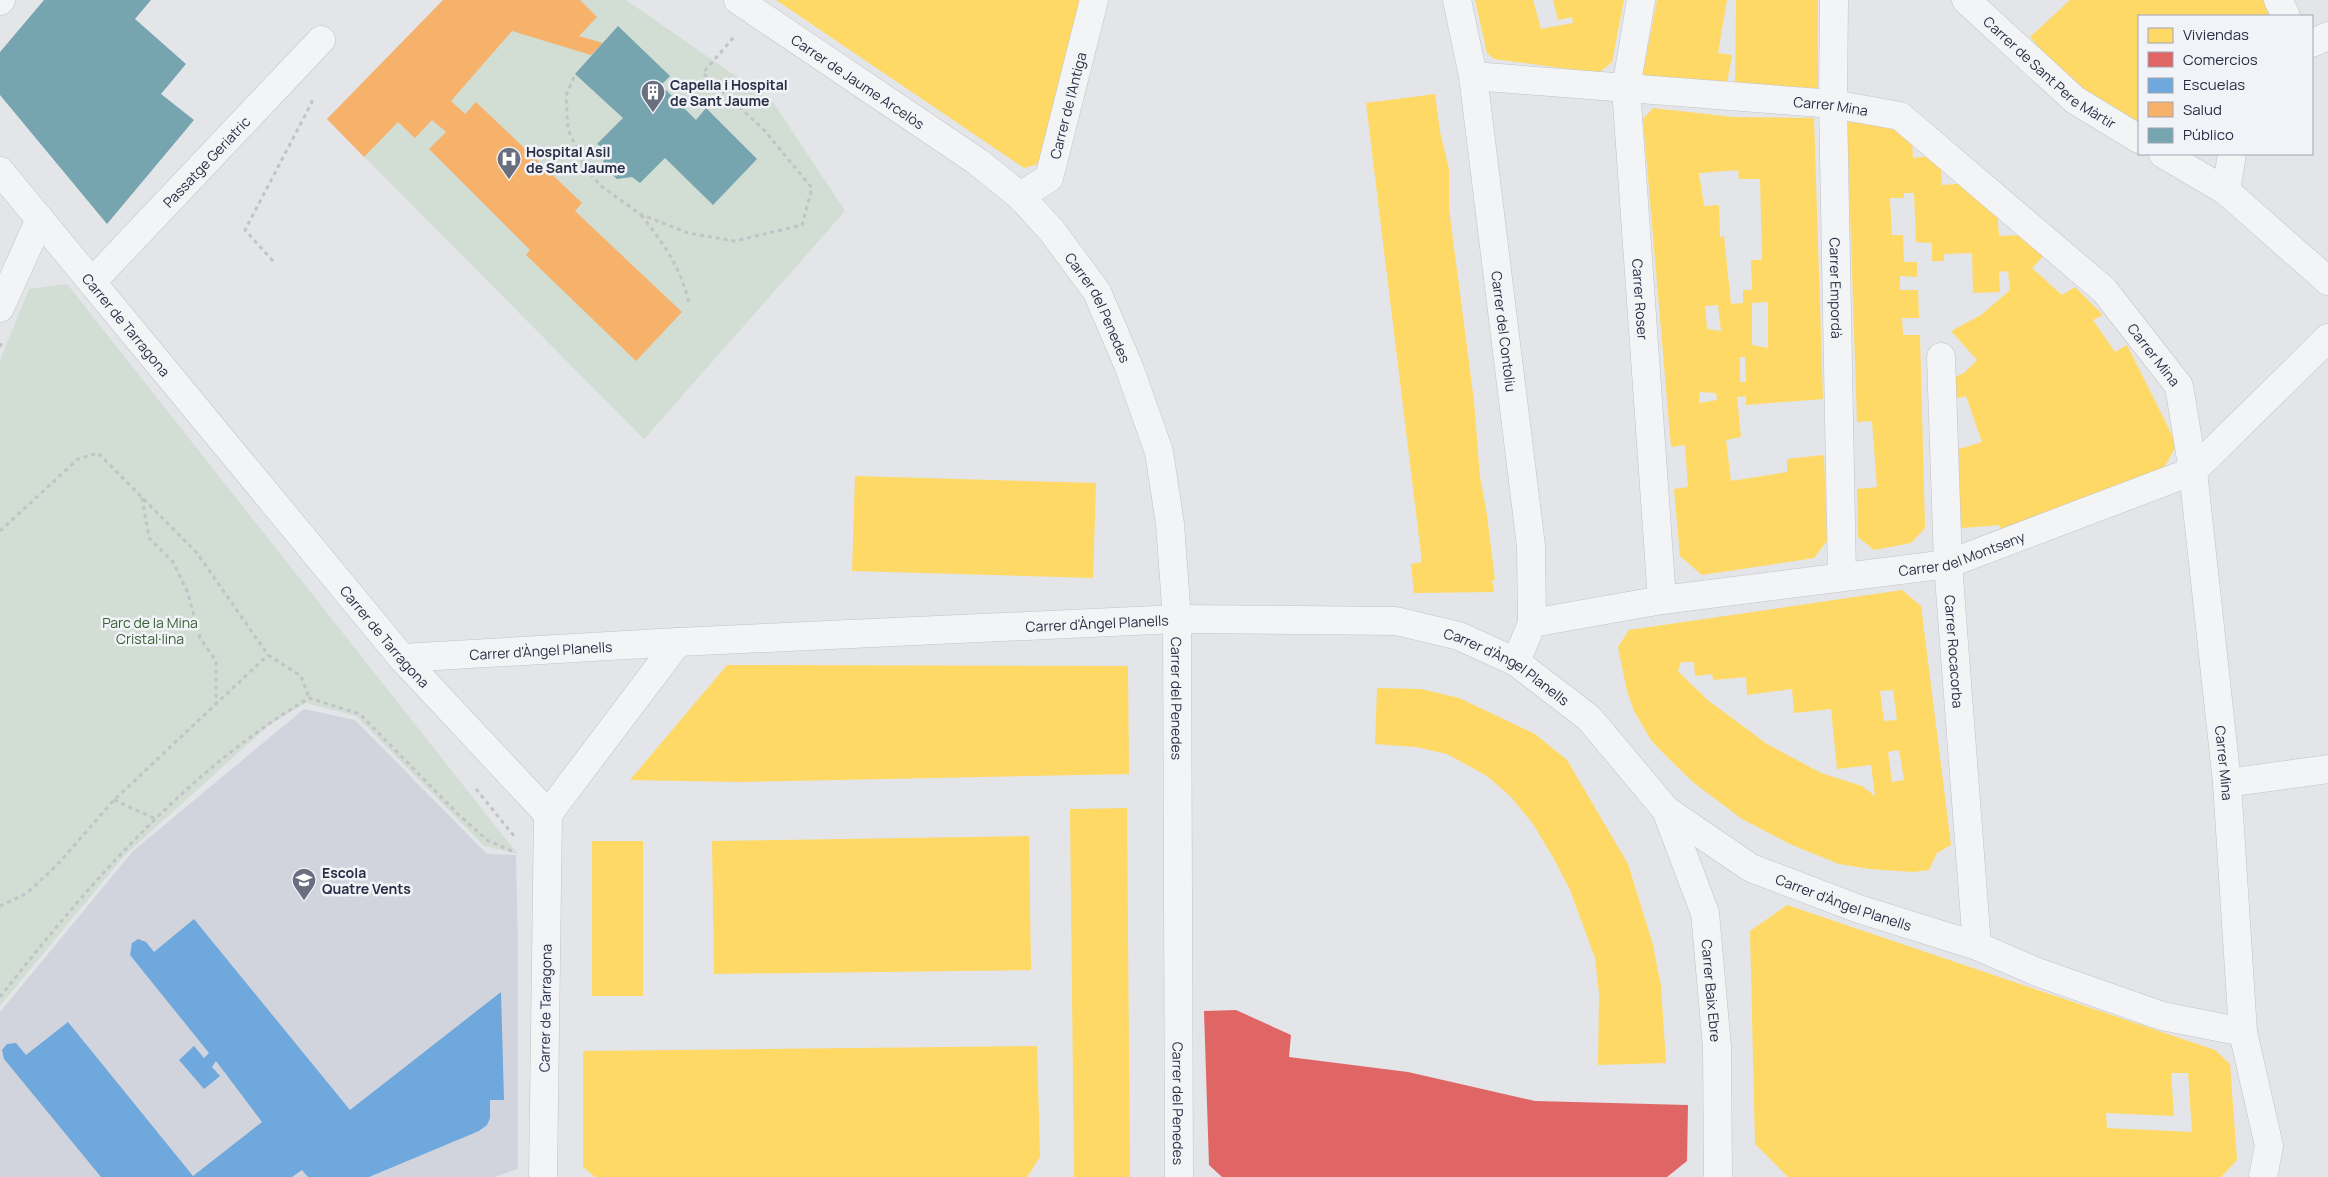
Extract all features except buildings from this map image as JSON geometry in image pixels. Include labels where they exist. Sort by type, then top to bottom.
[{"type":"street","name":"Carrer de l'Antiga","points":[[1020,196],[1049,178],[1094,0]]},
{"type":"street","name":"Carrer del Contoliu","points":[[1457,0],[1473,76],[1531,546],[1532,623],[1516,662]]},
{"type":"street","name":"Carrer Roser","points":[[1641,0],[1626,88],[1662,600]]},
{"type":"street","name":"Carrer Empordà","points":[[1834,0],[1832,104],[1842,576]]},
{"type":"street","name":"Carrer de Sant Pere Màrtir","points":[[1966,0],[2075,100],[2138,138]]},
{"type":"street","points":[[2278,0],[2286,15]]},
{"type":"street","name":"Carrer de Jaume Arcelòs","points":[[747,6],[978,162]]},
{"type":"street","points":[[2313,43],[2328,36]]},
{"type":"street","name":"Passatge Geriatric","points":[[92,282],[321,40]]},
{"type":"street","name":"Carrer Mina","points":[[1473,76],[1832,104],[1900,116],[2104,290],[2179,386],[2193,471],[2227,783],[2243,1032],[2268,1146],[2263,1177]]},
{"type":"street","points":[[2165,155],[2226,191],[2328,281]]},
{"type":"street","points":[[2226,191],[2232,155]]},
{"type":"street","name":"Carrer del Penedes","points":[[978,162],[1020,196],[1052,231],[1097,292],[1129,367],[1159,452],[1170,524],[1177,619],[1179,1177]]},
{"type":"street","name":"Carrer de Tarragona","points":[[0,171],[402,658],[548,814],[543,1177]]},
{"type":"street","points":[[0,308],[40,220]]},
{"type":"street","name":"Carrer del Montseny","points":[[1532,623],[1662,600],[1948,564],[2193,471],[2328,338]]},
{"type":"street","name":"Carrer Rocacorba","points":[[1941,357],[1948,564],[1977,946]]},
{"type":"street","name":"Carrer d'Àngel Planells","points":[[402,658],[678,642],[1177,619],[1396,621],[1459,636],[1516,662],[1589,718],[1666,810],[1751,868],[1859,909],[1977,946],[2037,972],[2162,1016],[2243,1032]]},
{"type":"street","points":[[548,814],[678,642]]},
{"type":"street","points":[[2227,783],[2328,769]]},
{"type":"street","name":"Carrer Baix Ebre","points":[[1666,810],[1704,913],[1717,1047],[1718,1177]]},
{"type":"path","points":[[574,77],[566,96],[568,129],[584,166],[601,186],[640,214],[688,233],[735,241],[802,225],[812,188],[764,130],[703,73],[747,6]]},
{"type":"path","points":[[273,262],[245,230],[312,102],[280,83]]},
{"type":"path","points":[[640,214],[668,248],[685,286],[689,303]]},
{"type":"path","points":[[0,531],[78,459],[98,454],[197,553],[268,655],[302,676],[309,698]]},
{"type":"path","points":[[141,497],[150,538],[173,562],[188,593],[200,638],[216,662],[216,703]]},
{"type":"path","points":[[0,906],[28,893],[56,866],[114,800],[268,655]]},
{"type":"path","points":[[0,997],[48,936],[89,889],[156,819],[232,752],[273,720],[309,698],[360,714],[458,814],[487,840],[518,854]]},
{"type":"path","points":[[114,800],[156,819]]},
{"type":"shaded area","name":"Escola Quatre Vents","points":[[304,709],[355,720],[487,854],[516,855],[518,1169],[494,1177],[0,1177],[0,1012],[133,851]]},
{"type":"green space","points":[[444,0],[626,0],[773,102],[845,211],[644,439],[327,119]]},
{"type":"green space","name":"Parc de la Mina Cristal·lina","points":[[67,284],[518,854],[484,846],[356,716],[306,703],[269,725],[125,855],[0,1006],[0,360],[29,289]]},
{"type":"place","name":"Capella i Hospital de Sant Jaume","points":[[653,113]]},
{"type":"place","name":"Hospital Asil de Sant Jaume","points":[[509,180]]},
{"type":"place","name":"Escola Quatre Vents","points":[[304,901]]}]
